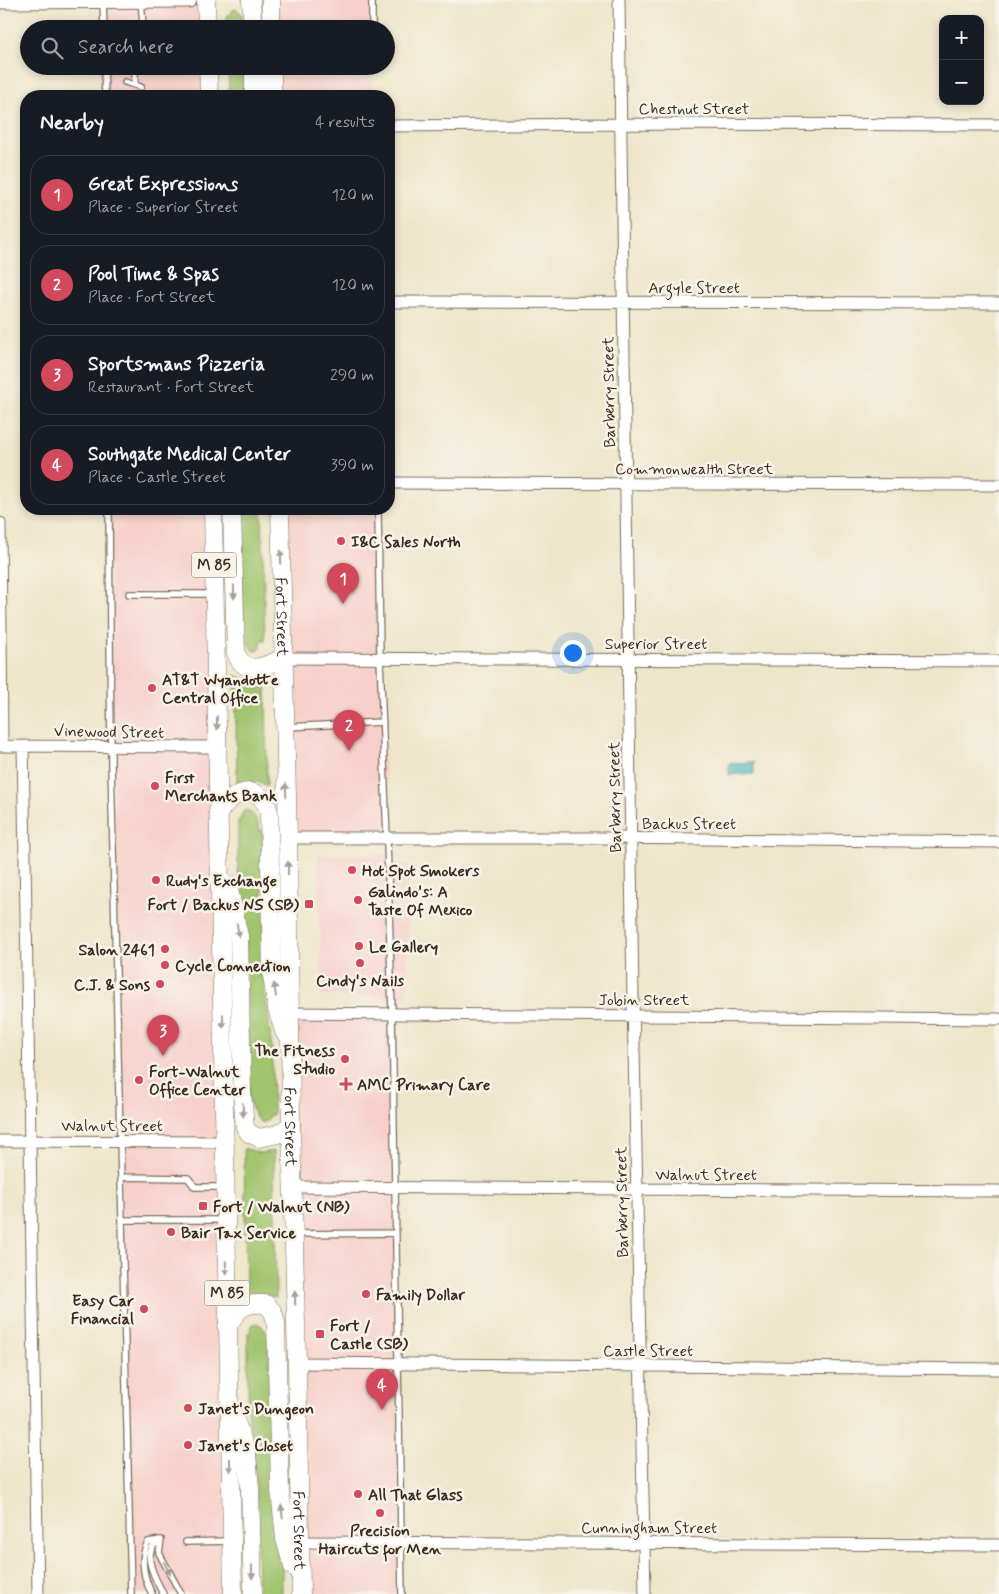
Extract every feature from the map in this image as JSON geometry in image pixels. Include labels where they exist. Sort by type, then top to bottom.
[{"type":"main road","points":[[206,0],[207,20]]},
{"type":"main road","points":[[251,0],[252,20]]},
{"type":"main road","points":[[271,0],[271,20]]},
{"type":"main road","points":[[208,75],[208,90]]},
{"type":"main road","points":[[254,75],[254,90]]},
{"type":"main road","points":[[272,75],[272,90]]},
{"type":"main road","name":"M 85","points":[[213,515],[233,1594]]},
{"type":"main road","points":[[232,515],[236,653],[239,662],[243,666],[251,668],[283,658]]},
{"type":"main road","name":"Fort Street","points":[[280,515],[288,838],[290,1125],[297,1363],[300,1594]]},
{"type":"main road","points":[[218,813],[231,798],[251,792],[258,794],[267,805],[269,812],[272,976],[277,1009],[290,1054]]},
{"type":"main road","points":[[220,848],[239,936],[242,1092],[245,1127],[249,1133],[259,1138],[278,1134],[290,1125]]},
{"type":"main road","points":[[227,1328],[237,1310],[246,1305],[254,1304],[266,1304],[273,1312],[276,1322],[280,1491],[285,1538],[300,1594]]},
{"type":"main road","points":[[229,1404],[248,1454],[253,1594]]},
{"type":"street","points":[[0,1],[189,0]]},
{"type":"street","name":"Barberry Street","points":[[619,0],[631,838],[646,1594]]},
{"type":"street","name":"Chestnut Street","points":[[395,126],[621,124],[999,125]]},
{"type":"street","name":"Argyle Street","points":[[395,302],[999,303]]},
{"type":"street","name":"Commonwealth Street","points":[[395,483],[999,485]]},
{"type":"street","points":[[0,523],[1,746]]},
{"type":"street","name":"Superior Street","points":[[283,658],[999,661]]},
{"type":"street","name":"Vinewood Street","points":[[1,746],[217,747]]},
{"type":"street","points":[[23,746],[38,1594]]},
{"type":"street","name":"Backus Street","points":[[288,838],[631,838],[999,842]]},
{"type":"street","name":"Jobin Street","points":[[290,1013],[999,1019]]},
{"type":"street","name":"Walnut Street","points":[[0,1141],[224,1142]]},
{"type":"street","name":"Walnut Street","points":[[292,1187],[999,1191]]},
{"type":"street","name":"Castle Street","points":[[297,1363],[999,1368]]},
{"type":"street","name":"Cunningham Street","points":[[299,1542],[999,1545]]},
{"type":"lane","points":[[103,0],[104,20]]},
{"type":"lane","points":[[141,0],[143,20]]},
{"type":"lane","points":[[372,0],[372,20]]},
{"type":"lane","points":[[104,75],[105,90]]},
{"type":"lane","points":[[125,82],[138,86],[136,75]]},
{"type":"lane","points":[[108,515],[111,746],[131,1594]]},
{"type":"lane","points":[[378,515],[380,657],[392,1013],[402,1594]]},
{"type":"lane","points":[[129,594],[214,594]]},
{"type":"lane","points":[[284,727],[383,722]]},
{"type":"lane","points":[[121,1177],[188,1178],[195,1187],[225,1187]]},
{"type":"lane","points":[[122,1220],[225,1220]]},
{"type":"lane","points":[[293,1234],[396,1233]]},
{"type":"lane","points":[[152,1594],[145,1581],[144,1549],[148,1542],[161,1540]]},
{"type":"lane","points":[[161,1540],[154,1544],[150,1553],[150,1567],[163,1594]]},
{"type":"lane","points":[[161,1540],[159,1553],[181,1594]]},
{"type":"lane","points":[[186,1542],[232,1541]]},
{"type":"shaded area","points":[[0,0],[206,0],[207,20],[104,20],[103,1]]},
{"type":"shaded area","points":[[271,0],[372,0],[372,20],[271,20]]},
{"type":"shaded area","points":[[104,75],[208,75],[209,90],[105,90]]},
{"type":"shaded area","points":[[272,75],[372,75],[373,90],[272,90]]},
{"type":"shaded area","points":[[109,515],[213,515],[233,1594],[131,1594],[120,1142]]},
{"type":"shaded area","points":[[280,515],[378,515],[387,839],[288,838]]},
{"type":"shaded area","points":[[318,855],[395,855],[395,864],[408,865],[408,998],[321,996]]},
{"type":"shaded area","points":[[290,1013],[392,1013],[402,1594],[301,1594]]},
{"type":"green space","points":[[236,9],[241,13],[242,20],[227,20],[227,15],[230,15]]},
{"type":"green space","points":[[228,75],[247,75],[248,90],[229,90]]},
{"type":"green space","points":[[238,515],[262,515],[265,640],[262,640],[257,651],[253,650],[246,642],[244,635]]},
{"type":"green space","points":[[235,675],[245,679],[266,678],[267,786],[260,782],[237,782]]},
{"type":"green space","points":[[246,810],[253,815],[260,830],[262,830],[264,978],[272,1051],[273,1115],[269,1115],[269,1118],[263,1123],[255,1117],[249,1100],[246,946],[238,870],[238,820],[240,820],[243,812]]},
{"type":"green space","points":[[244,1148],[260,1153],[274,1151],[276,1298],[260,1293],[246,1295]]},
{"type":"green space","points":[[256,1323],[262,1326],[268,1336],[274,1492],[282,1569],[282,1594],[258,1594],[256,1483],[248,1410],[248,1333],[250,1333],[252,1325]]},
{"type":"water","points":[[754,762],[754,774],[729,775],[729,763]]},
{"type":"place","name":"I&C Sales North","points":[[341,541]]},
{"type":"place","name":"Great Expressions","points":[[343,604]]},
{"type":"place","name":"AT&T Wyandotte Central Office","points":[[152,688]]},
{"type":"place","name":"Pool Time & Spas","points":[[349,751]]},
{"type":"place","name":"First Merchants Bank","points":[[155,786]]},
{"type":"place","name":"Hot Spot Smokers","points":[[352,870]]},
{"type":"place","name":"Rudy's Exchange","points":[[156,880]]},
{"type":"place","name":"Galindo's: A Taste Of Mexico","points":[[358,900]]},
{"type":"place","name":"Fort / Backus NS (SB)","points":[[309,904]]},
{"type":"place","name":"Le Gallery","points":[[359,946]]},
{"type":"place","name":"Salon 2461","points":[[165,949]]},
{"type":"place","name":"Cindy's Nails","points":[[360,963]]},
{"type":"place","name":"Cycle Connection","points":[[165,965]]},
{"type":"place","name":"C.J. & Sons","points":[[160,984]]},
{"type":"place","name":"Sportsmans Pizzeria","points":[[163,1056]]},
{"type":"place","name":"The Fitness Studio","points":[[345,1059]]},
{"type":"place","name":"Fort-Walnut Office Center","points":[[139,1080]]},
{"type":"place","name":"AMC Primary Care","points":[[346,1084]]},
{"type":"place","name":"Fort / Walnut (NB)","points":[[203,1206]]},
{"type":"place","name":"Bair Tax Service","points":[[171,1232]]},
{"type":"place","name":"Family Dollar","points":[[366,1294]]},
{"type":"place","name":"Easy Car Financial","points":[[144,1309]]},
{"type":"place","name":"Fort / Castle (SB)","points":[[320,1334]]},
{"type":"place","name":"Janet's Dungeon","points":[[188,1408]]},
{"type":"place","name":"Southgate Medical Center","points":[[382,1410]]},
{"type":"place","name":"Janet's Closet","points":[[188,1445]]},
{"type":"place","name":"All That Glass","points":[[358,1494]]},
{"type":"place","name":"Precision Haircuts for Men","points":[[380,1513]]}]
